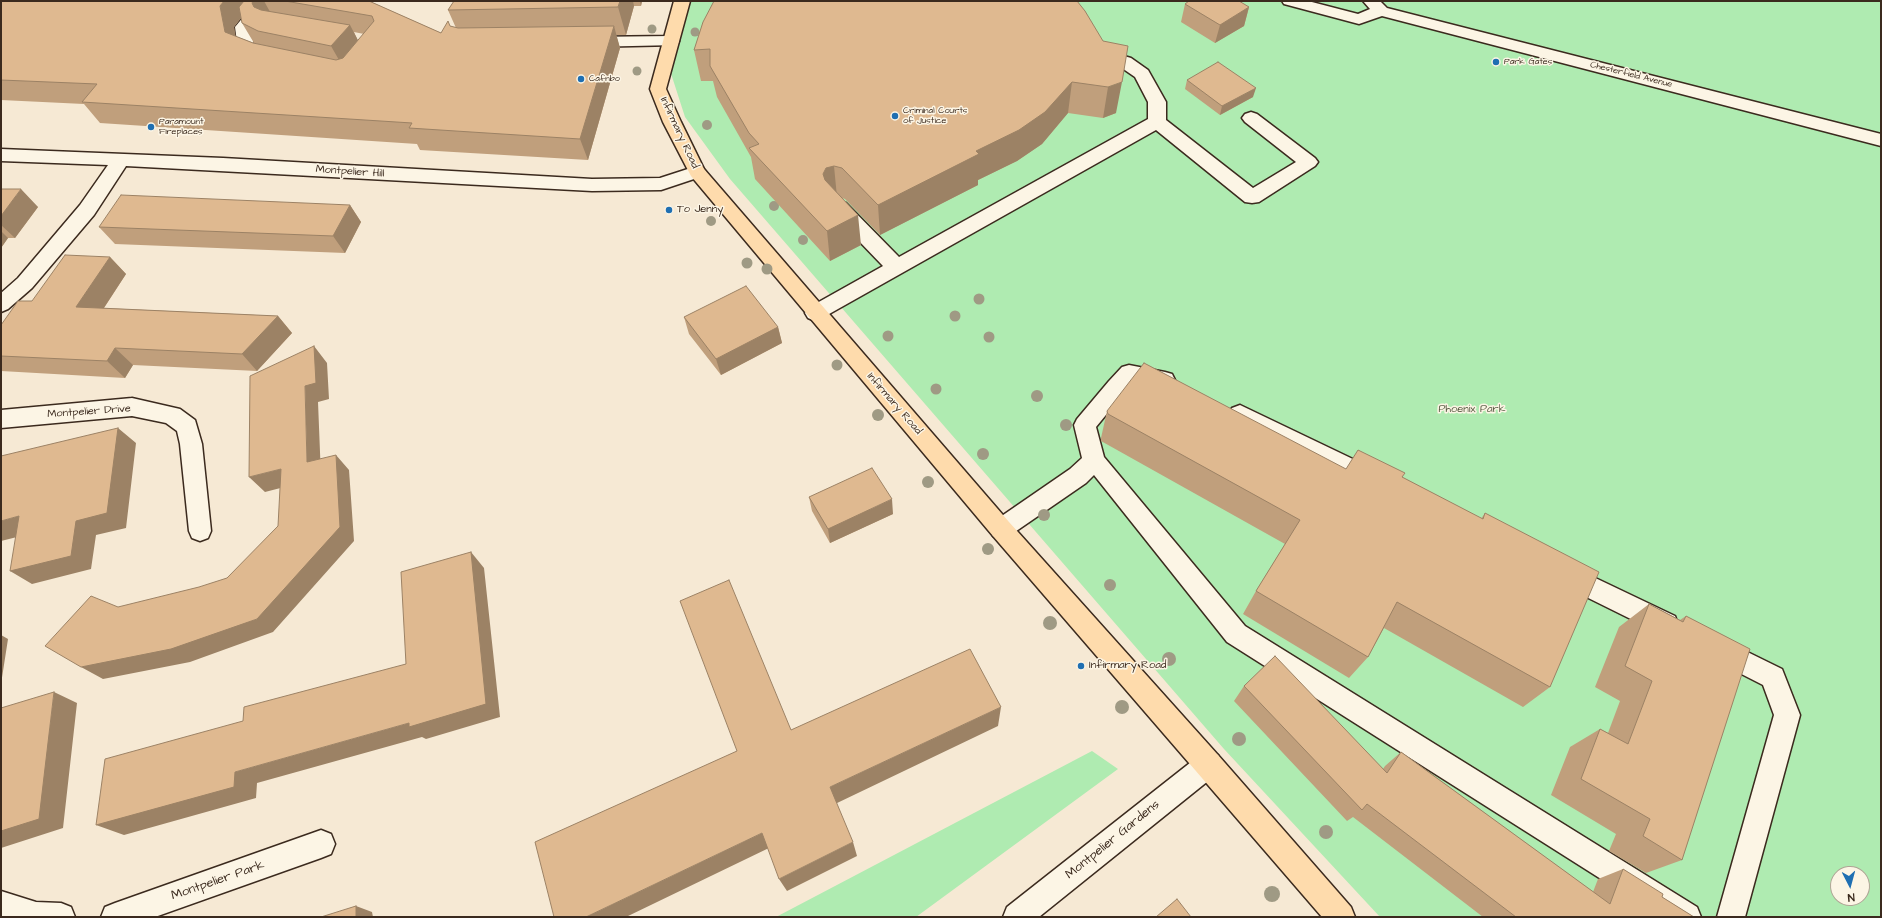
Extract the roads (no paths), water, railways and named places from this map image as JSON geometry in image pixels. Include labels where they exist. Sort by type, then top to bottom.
[{"type":"main road","name":"Infirmary Road","points":[[682,1],[658,89],[672,122],[697,172],[815,313],[1001,529],[1209,764],[1341,917]]},
{"type":"street","points":[[281,61],[267,58],[246,49],[243,27],[256,12],[326,1]]},
{"type":"street","name":"Chesterfield Avenue","points":[[1290,1],[1359,19],[1379,4],[1881,140]]},
{"type":"street","points":[[1088,38],[1104,56],[1125,62],[1142,74],[1157,102],[1157,122]]},
{"type":"street","points":[[570,42],[671,41]]},
{"type":"street","points":[[1157,122],[1252,197],[1309,162],[1251,118]]},
{"type":"street","points":[[815,313],[1157,122]]},
{"type":"street","name":"Montpelier Hill","points":[[1,155],[222,164],[592,185],[661,184],[697,172]]},
{"type":"street","points":[[1,304],[25,282],[87,210],[121,160]]},
{"type":"street","points":[[837,205],[897,268]]},
{"type":"street","points":[[1179,384],[1129,372],[1086,425],[1099,466],[1236,634],[1687,917]]},
{"type":"street","points":[[1218,403],[1396,491]]},
{"type":"street","name":"Montpelier Drive","points":[[1,419],[132,407],[172,415],[187,426],[191,444],[200,531]]},
{"type":"street","points":[[1001,529],[1078,476],[1099,466]]},
{"type":"street","points":[[1545,565],[1773,677],[1787,715],[1731,917]]},
{"type":"street","name":"Montpelier Gardens","points":[[1017,917],[1209,764]]},
{"type":"street","name":"Montpelier Park","points":[[115,917],[321,844]]},
{"type":"street","points":[[1,905],[36,916],[61,917]]},
{"type":"place","name":"Park Gates","points":[[1496,62]]},
{"type":"place","name":"Cafnbo","points":[[581,79]]},
{"type":"place","name":"Criminal Courts of Justice","points":[[895,116]]},
{"type":"place","name":"Paramount Fireplaces","points":[[151,127]]},
{"type":"place","name":"To Jenny","points":[[669,210]]},
{"type":"place","name":"Infirmary Road","points":[[1081,666]]},
{"type":"park label","name":"Phoenix Park","points":[[1472,410]]}]
